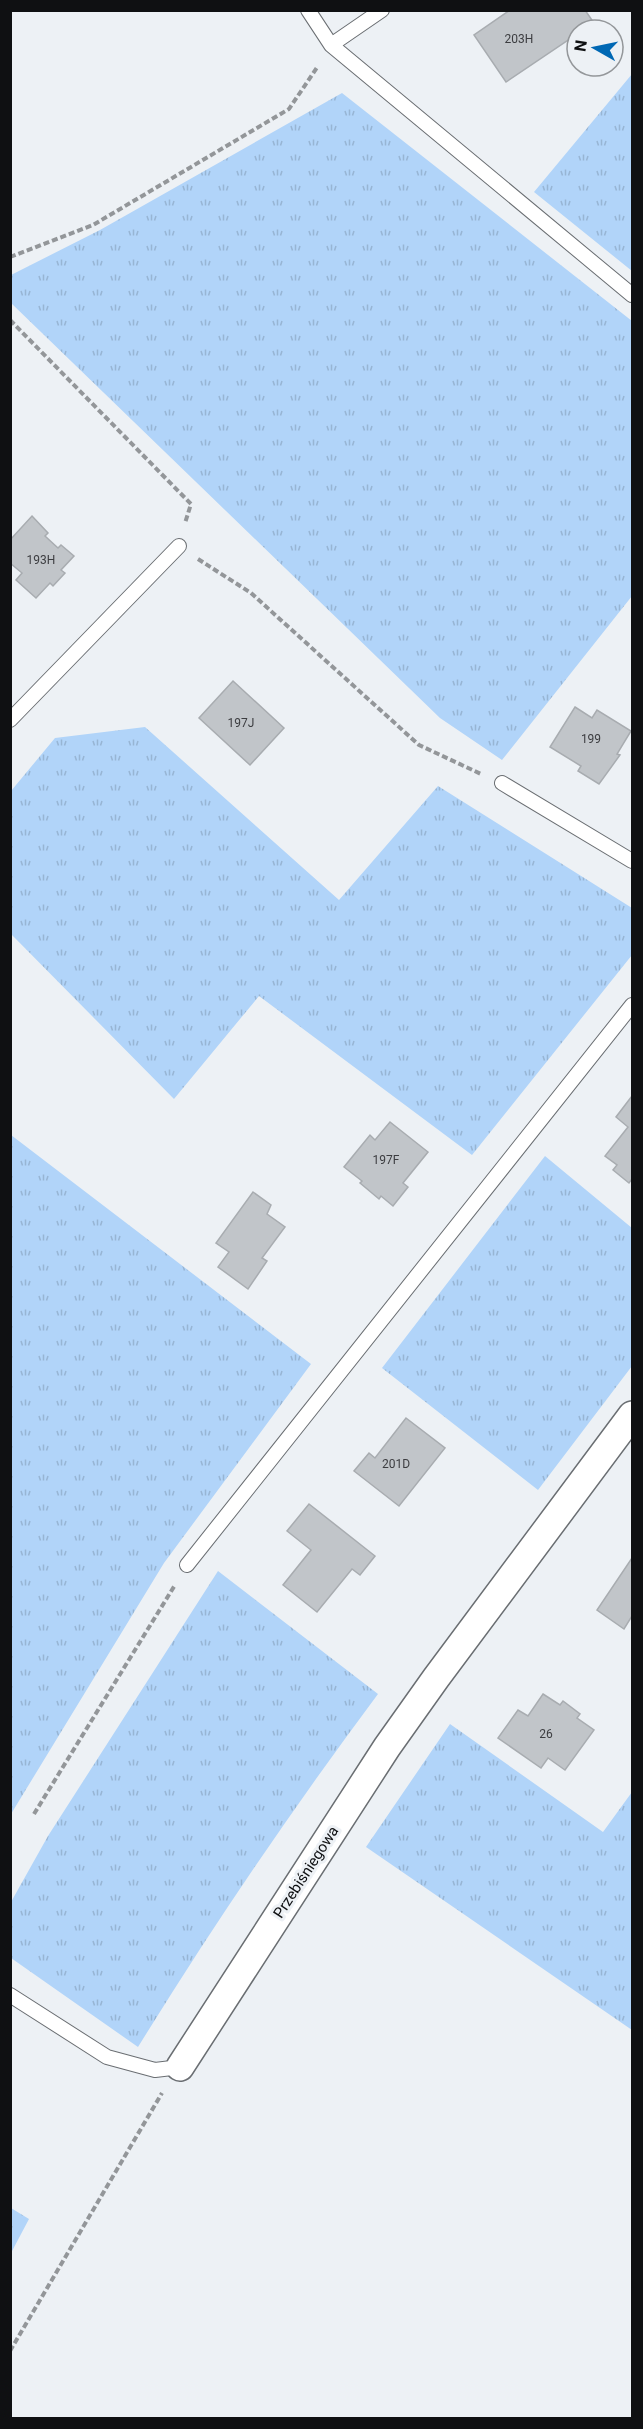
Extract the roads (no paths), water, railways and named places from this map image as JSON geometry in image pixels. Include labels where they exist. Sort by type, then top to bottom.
[{"type":"street","name":"Przebiśniegowa","points":[[180,2067],[387,1747],[633,1415]]},
{"type":"lane","points":[[308,10],[331,45],[633,295]]},
{"type":"lane","points":[[331,45],[382,10]]},
{"type":"lane","points":[[10,720],[179,546]]},
{"type":"lane","points":[[502,783],[633,861]]},
{"type":"lane","points":[[187,1565],[633,1005]]},
{"type":"lane","points":[[10,1995],[107,2057],[155,2070],[180,2067]]}]
